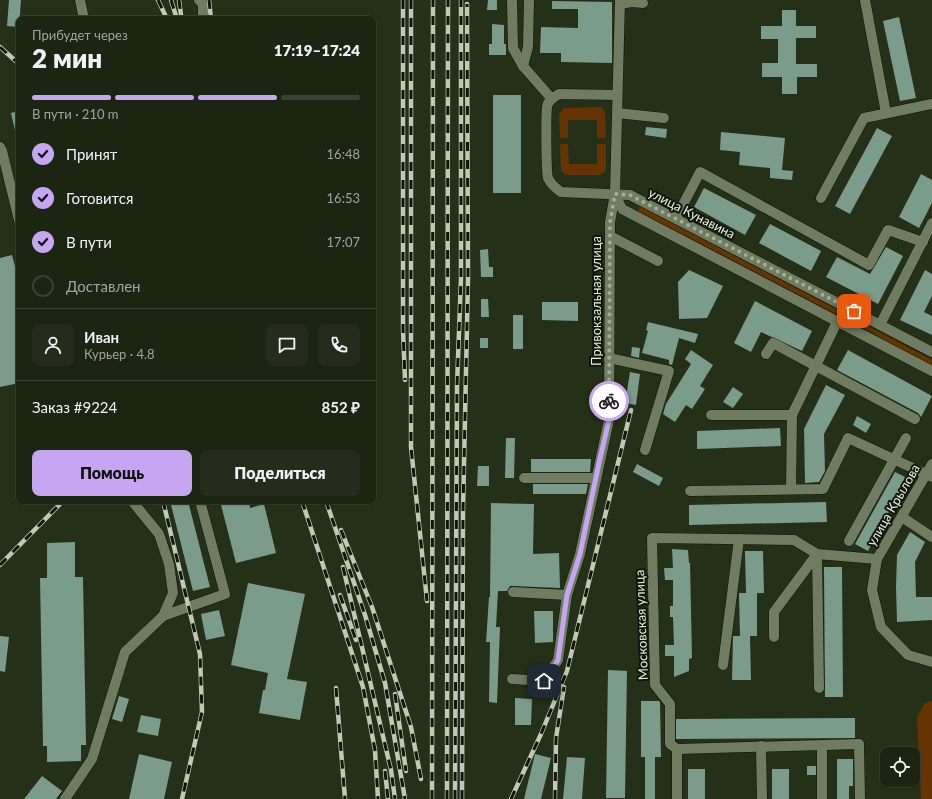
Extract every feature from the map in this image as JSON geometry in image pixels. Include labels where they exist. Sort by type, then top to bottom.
[{"type":"street","points":[[80,0],[83,16]]},
{"type":"street","points":[[199,0],[203,4],[203,16]]},
{"type":"street","points":[[512,0],[513,48],[524,66],[551,98],[559,94],[617,95]]},
{"type":"street","points":[[524,66],[528,47],[529,0]]},
{"type":"street","points":[[865,0],[886,113]]},
{"type":"street","points":[[620,2],[643,3]]},
{"type":"street","name":"Привокзальная улица","points":[[512,679],[544,681],[558,660],[567,595],[580,554],[609,420],[610,222],[615,194],[620,2]]},
{"type":"street","name":"улица Кунавина","points":[[551,98],[547,106],[548,178],[553,186],[561,192],[630,195],[932,352]]},
{"type":"street","points":[[821,198],[864,118],[932,104]]},
{"type":"street","points":[[617,113],[664,118]]},
{"type":"street","points":[[0,147],[16,208]]},
{"type":"street","points":[[676,218],[700,172],[869,265],[888,230],[923,242]]},
{"type":"street","points":[[615,194],[622,209],[932,371]]},
{"type":"street","points":[[880,325],[932,223]]},
{"type":"street","points":[[610,236],[658,261]]},
{"type":"street","points":[[791,488],[792,415],[837,322]]},
{"type":"street","points":[[766,354],[773,343],[915,419]]},
{"type":"street","points":[[609,358],[669,371],[645,450]]},
{"type":"street","points":[[711,415],[792,415]]},
{"type":"street","points":[[690,491],[791,488],[823,489],[848,438],[929,476]]},
{"type":"street","points":[[849,541],[906,438]]},
{"type":"street","name":"улица Крылова","points":[[877,559],[929,476],[932,464]]},
{"type":"street","points":[[524,478],[596,478]]},
{"type":"street","points":[[64,799],[92,759],[125,652],[163,616],[173,593],[169,564],[159,534],[134,504]]},
{"type":"street","points":[[163,616],[225,594],[201,504]]},
{"type":"street","points":[[902,517],[932,537]]},
{"type":"street","name":"Московская улица","points":[[678,799],[677,748],[670,744],[670,704],[655,685],[652,538],[739,538]]},
{"type":"street","points":[[723,665],[739,538],[794,540],[817,554],[877,559],[872,590],[881,627],[908,655],[932,662]]},
{"type":"street","points":[[774,637],[774,612],[817,554]]},
{"type":"street","points":[[817,554],[819,688]]},
{"type":"street","points":[[513,592],[567,595]]},
{"type":"street","points":[[677,748],[859,744],[860,799]]},
{"type":"street","points":[[822,745],[822,799]]},
{"type":"street","points":[[761,746],[762,799]]},
{"type":"shaded area","points":[[602,107],[605,112],[606,138],[597,138],[597,120],[568,120],[568,138],[560,138],[559,114],[564,108]]},
{"type":"shaded area","points":[[560,144],[568,144],[569,164],[597,164],[597,144],[606,144],[606,171],[599,175],[566,175],[561,170]]},
{"type":"shaded area","points":[[640,206],[932,360],[932,366],[867,330],[638,211]]},
{"type":"shaded area","points":[[932,701],[932,799],[921,799],[920,747],[918,747],[917,717],[925,703]]},
{"type":"building","points":[[9,0],[21,0],[20,16],[16,16],[16,27],[7,26]]},
{"type":"building","points":[[488,0],[497,0],[497,10],[487,10]]},
{"type":"building","points":[[552,1],[612,2],[612,63],[561,62],[561,53],[540,53],[541,27],[578,28],[578,9],[552,9]]},
{"type":"building","points":[[782,10],[796,10],[796,26],[816,26],[816,38],[796,38],[796,64],[817,64],[817,77],[797,77],[797,94],[782,94],[782,77],[762,77],[762,63],[778,63],[778,39],[761,39],[761,26],[782,26]]},
{"type":"building","points":[[899,17],[916,98],[900,101],[883,21]]},
{"type":"building","points":[[492,24],[504,25],[504,44],[506,44],[506,55],[489,55],[489,44],[492,44]]},
{"type":"building","points":[[493,95],[521,95],[521,193],[493,193]]},
{"type":"building","points":[[16,112],[16,135],[11,113]]},
{"type":"building","points":[[646,127],[667,129],[666,138],[645,135]]},
{"type":"building","points":[[877,128],[892,136],[850,214],[835,206]]},
{"type":"building","points":[[721,132],[785,138],[782,170],[793,171],[792,180],[770,178],[770,168],[739,165],[740,152],[720,150]]},
{"type":"building","points":[[921,174],[932,180],[932,203],[919,228],[899,217]]},
{"type":"building","points":[[704,188],[756,215],[745,235],[694,207]]},
{"type":"building","points":[[770,224],[821,251],[811,271],[759,243]]},
{"type":"building","points":[[886,247],[903,256],[878,304],[826,277],[837,257],[870,274]]},
{"type":"building","points":[[488,249],[489,267],[493,267],[493,277],[481,277],[480,250]]},
{"type":"building","points":[[12,255],[16,270],[16,384],[0,387],[0,258]]},
{"type":"building","points":[[689,270],[723,286],[707,318],[679,319],[678,282]]},
{"type":"building","points":[[925,270],[932,274],[932,296],[924,312],[932,316],[932,335],[900,320]]},
{"type":"building","points":[[481,299],[488,299],[489,317],[481,317]]},
{"type":"building","points":[[755,301],[812,331],[802,351],[761,332],[751,352],[734,343]]},
{"type":"building","points":[[542,302],[578,302],[578,321],[542,320]]},
{"type":"building","points":[[513,315],[523,315],[523,349],[513,349]]},
{"type":"building","points":[[648,322],[698,334],[695,343],[679,338],[672,365],[669,364],[669,360],[642,353],[648,331],[646,330]]},
{"type":"building","points":[[480,338],[488,338],[488,348],[480,348]]},
{"type":"building","points":[[632,347],[640,348],[639,358],[631,356]]},
{"type":"building","points":[[691,350],[713,365],[700,386],[705,389],[692,409],[686,405],[675,422],[663,414],[666,404],[691,364],[685,359]]},
{"type":"building","points":[[848,350],[932,396],[921,417],[918,413],[837,370]]},
{"type":"building","points":[[630,372],[640,374],[636,405],[625,403]]},
{"type":"building","points":[[826,385],[845,395],[824,434],[825,471],[819,482],[805,483],[804,429]]},
{"type":"building","points":[[733,387],[743,394],[733,408],[723,402]]},
{"type":"building","points":[[857,416],[871,424],[866,433],[853,425]]},
{"type":"building","points":[[780,428],[781,446],[697,449],[697,431]]},
{"type":"building","points":[[506,438],[515,438],[514,478],[505,478]]},
{"type":"building","points":[[531,459],[591,459],[590,472],[531,472]]},
{"type":"building","points":[[637,464],[663,478],[659,486],[633,472]]},
{"type":"building","points":[[478,466],[489,466],[489,486],[477,486]]},
{"type":"building","points":[[895,472],[907,478],[868,551],[855,544]]},
{"type":"building","points":[[533,484],[588,484],[586,494],[533,494]]},
{"type":"building","points":[[826,502],[827,522],[689,525],[689,505]]},
{"type":"building","points":[[491,503],[534,504],[533,554],[559,553],[560,588],[510,586],[507,591],[498,591],[496,627],[500,627],[497,703],[489,702],[490,642],[486,642],[490,597]]},
{"type":"building","points":[[171,504],[189,504],[210,587],[193,591]]},
{"type":"building","points":[[221,504],[249,504],[250,508],[264,504],[276,553],[236,563]]},
{"type":"building","points":[[910,532],[925,542],[915,562],[916,597],[932,597],[932,620],[897,622],[897,555]]},
{"type":"building","points":[[75,542],[75,577],[83,577],[86,745],[81,745],[81,761],[47,762],[47,746],[43,746],[40,578],[47,578],[47,543]]},
{"type":"building","points":[[672,549],[688,550],[690,563],[692,658],[689,659],[689,671],[674,677],[674,656],[665,656],[665,645],[674,645],[673,617],[670,617],[670,606],[673,606],[673,580],[665,580],[664,568],[673,568]]},
{"type":"building","points":[[745,551],[763,551],[764,593],[757,593],[757,636],[750,636],[751,680],[732,680],[733,636],[740,636],[739,593],[746,593]]},
{"type":"building","points":[[824,567],[842,567],[843,697],[825,697]]},
{"type":"building","points":[[248,583],[305,594],[287,679],[307,682],[300,720],[259,713],[268,673],[231,665]]},
{"type":"building","points":[[219,610],[225,636],[206,640],[201,614]]},
{"type":"building","points":[[534,611],[553,611],[553,642],[535,643]]},
{"type":"building","points":[[0,636],[9,637],[5,672],[0,671]]},
{"type":"building","points":[[608,670],[627,671],[625,798],[606,798]]},
{"type":"building","points":[[119,696],[129,699],[122,722],[112,719]]},
{"type":"building","points":[[515,698],[532,699],[531,725],[515,725]]},
{"type":"building","points":[[641,701],[660,702],[661,757],[655,757],[655,799],[645,799],[645,757],[641,757]]},
{"type":"building","points":[[141,715],[161,719],[158,736],[137,732]]},
{"type":"building","points":[[855,718],[855,738],[676,739],[676,719]]},
{"type":"building","points":[[139,754],[172,762],[164,799],[129,799]]},
{"type":"building","points":[[535,754],[551,758],[541,799],[524,799]]},
{"type":"building","points":[[567,757],[585,758],[582,799],[563,799]]},
{"type":"building","points":[[837,759],[853,759],[853,786],[849,786],[849,799],[837,799]]},
{"type":"building","points":[[807,766],[816,766],[816,775],[807,775]]},
{"type":"building","points":[[688,769],[705,769],[705,799],[688,799]]},
{"type":"building","points":[[772,769],[789,769],[789,799],[772,799]]},
{"type":"building","points":[[42,776],[62,791],[56,799],[24,799]]},
{"type":"railway","points":[[158,0],[166,16]]},
{"type":"railway","points":[[171,0],[176,16]]},
{"type":"railway","points":[[179,0],[181,15]]},
{"type":"railway","points":[[209,0],[211,16]]},
{"type":"railway","points":[[403,0],[403,329],[405,380]]},
{"type":"railway","points":[[411,0],[411,447],[427,601]]},
{"type":"railway","points":[[432,799],[433,0]]},
{"type":"railway","points":[[447,799],[448,0]]},
{"type":"railway","points":[[455,799],[457,386],[461,278],[461,0]]},
{"type":"railway","points":[[462,799],[463,511],[468,279],[467,4]]},
{"type":"railway","points":[[0,47],[16,61]]},
{"type":"railway","points":[[511,799],[541,734],[567,671],[631,410]]},
{"type":"railway","points":[[0,565],[60,504]]},
{"type":"railway","points":[[164,504],[200,654],[202,712],[182,799]]},
{"type":"railway","points":[[303,504],[363,687],[375,750],[378,799]]},
{"type":"railway","points":[[327,504],[365,615],[385,683],[405,799]]},
{"type":"railway","points":[[341,530],[372,607],[411,727],[421,779]]},
{"type":"railway","points":[[343,567],[391,770],[395,799]]},
{"type":"railway","points":[[340,595],[356,640]]},
{"type":"railway","points":[[555,799],[556,738],[564,687]]},
{"type":"railway","points":[[336,688],[345,799]]},
{"type":"railway","points":[[395,694],[406,771]]},
{"type":"railway","points":[[385,771],[388,799]]},
{"type":"way so far","points":[[609,401],[610,222],[615,194],[630,195],[854,311]]},
{"type":"route","points":[[544,681],[558,660],[567,595],[580,554],[609,420],[609,401]]}]
